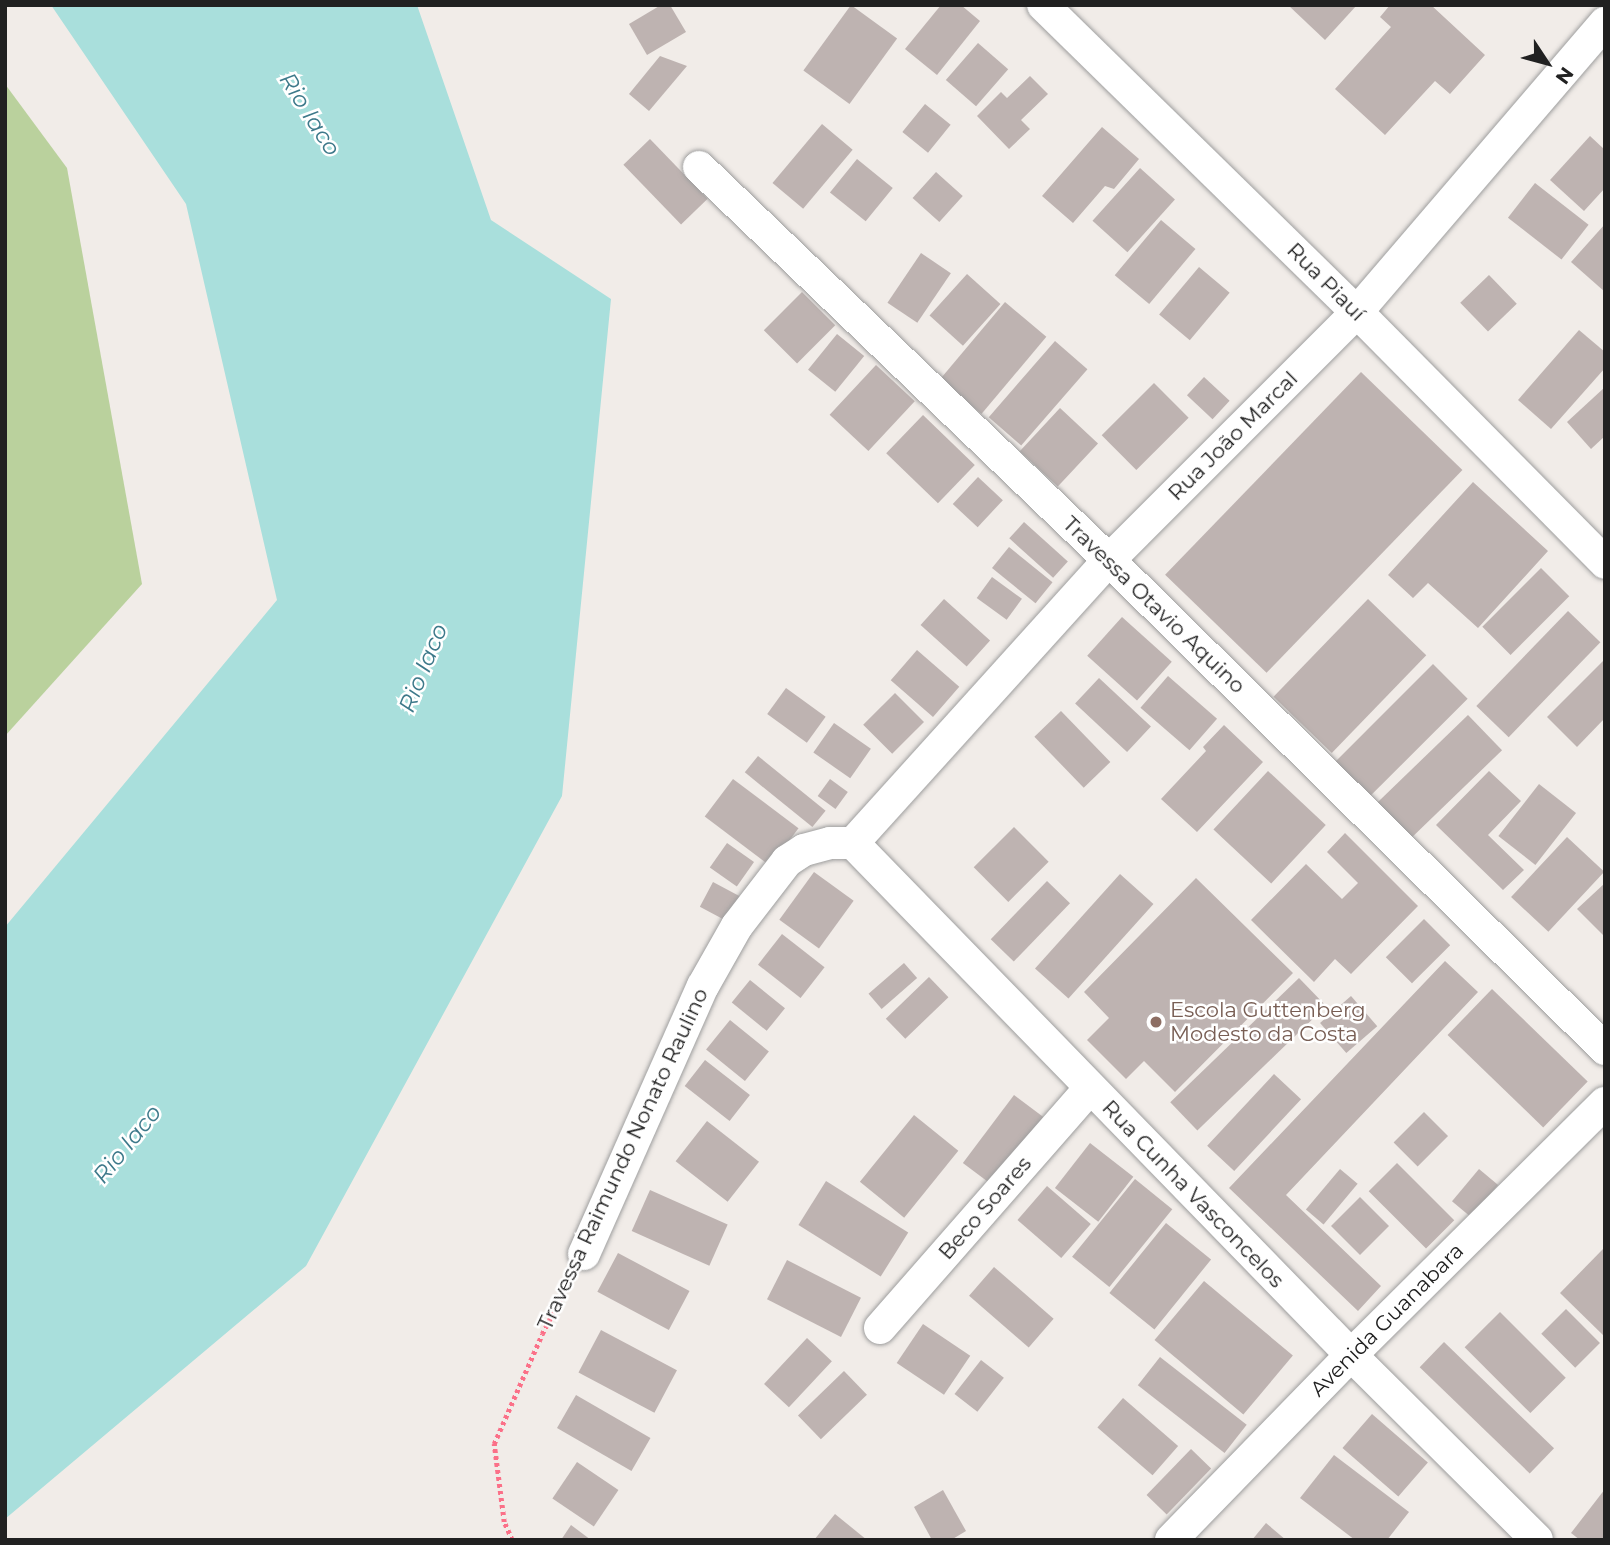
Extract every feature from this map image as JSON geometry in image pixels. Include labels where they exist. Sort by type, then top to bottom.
[{"type":"street","name":"Rua Piauí","points":[[1043,5],[1357,312],[1605,564]]},
{"type":"street","name":"Rua João Marcal","points":[[853,843],[1109,559],[1357,312],[1599,42]]},
{"type":"street","name":"Travessa Otavio Aquino","points":[[699,167],[1109,559],[1605,1049]]},
{"type":"street","name":"Travessa Raimundo Nonato Raulino","points":[[584,1254],[703,986],[737,926],[756,897],[787,861],[804,850],[830,843],[853,843]]},
{"type":"street","name":"Rua Cunha Vasconcelos","points":[[853,843],[1351,1355],[1536,1540]]},
{"type":"street","name":"Beco Soares","points":[[880,1328],[1090,1088]]},
{"type":"street","name":"Avenida Guanabara","points":[[1171,1540],[1351,1355],[1605,1103]]},
{"type":"path","name":"Travessa Raimundo Nonato Raulino","points":[[512,1540],[503,1522],[494,1444],[542,1334],[584,1254]]},
{"type":"green space","points":[[5,84],[67,168],[142,584],[5,736]]},
{"type":"water","name":"Rio Iaco","points":[[51,5],[417,5],[491,220],[611,299],[562,796],[306,1266],[5,1519],[5,927],[277,600],[186,204]]},
{"type":"building","points":[[661,5],[670,5],[686,32],[647,55],[629,24]]},
{"type":"building","points":[[851,5],[897,39],[850,104],[803,71]]},
{"type":"building","points":[[941,5],[961,5],[980,21],[937,75],[905,49]]},
{"type":"building","points":[[1288,5],[1357,5],[1325,40]]},
{"type":"building","points":[[1390,5],[1431,5],[1485,55],[1450,94],[1435,81],[1385,135],[1335,89],[1391,27],[1380,17]]},
{"type":"building","points":[[978,43],[1008,69],[976,106],[946,80]]},
{"type":"building","points":[[660,56],[687,66],[649,111],[629,94]]},
{"type":"building","points":[[1030,76],[1048,94],[1021,120],[1030,129],[1009,149],[977,116],[1001,92],[1007,98]]},
{"type":"building","points":[[925,104],[951,125],[928,153],[902,132]]},
{"type":"building","points":[[822,124],[853,150],[803,209],[773,183]]},
{"type":"building","points":[[1102,127],[1139,159],[1114,189],[1105,186],[1073,223],[1042,196]]},
{"type":"building","points":[[1590,136],[1605,150],[1605,188],[1584,211],[1550,180]]},
{"type":"building","points":[[650,139],[708,199],[681,224],[623,165]]},
{"type":"building","points":[[857,159],[893,188],[866,221],[830,192]]},
{"type":"building","points":[[1140,168],[1175,199],[1127,252],[1092,221]]},
{"type":"building","points":[[936,172],[963,196],[939,222],[913,198]]},
{"type":"building","points":[[1535,183],[1589,225],[1561,260],[1508,218]]},
{"type":"building","points":[[1161,220],[1195,249],[1149,304],[1115,275]]},
{"type":"building","points":[[1605,224],[1605,292],[1571,262]]},
{"type":"building","points":[[921,253],[951,273],[917,323],[887,303]]},
{"type":"building","points":[[1199,267],[1230,293],[1190,340],[1159,314]]},
{"type":"building","points":[[967,274],[1000,304],[963,346],[930,316]]},
{"type":"building","points":[[1489,275],[1517,304],[1488,332],[1460,303]]},
{"type":"building","points":[[802,292],[835,325],[797,363],[764,330]]},
{"type":"building","points":[[1005,302],[1046,337],[981,414],[940,379]]},
{"type":"building","points":[[1579,330],[1605,352],[1605,368],[1551,429],[1518,400]]},
{"type":"building","points":[[837,334],[864,356],[835,392],[808,370]]},
{"type":"building","points":[[1055,341],[1087,369],[1021,445],[989,417]]},
{"type":"building","points":[[876,365],[915,401],[868,451],[830,415]]},
{"type":"building","points":[[1361,372],[1462,470],[1267,673],[1165,575]]},
{"type":"building","points":[[1204,377],[1230,401],[1213,419],[1187,395]]},
{"type":"building","points":[[1154,383],[1189,418],[1136,470],[1102,435]]},
{"type":"building","points":[[1605,387],[1605,436],[1591,449],[1567,422]]},
{"type":"building","points":[[1060,408],[1098,443],[1058,487],[1020,451]]},
{"type":"building","points":[[923,415],[975,465],[938,503],[886,453]]},
{"type":"building","points":[[978,477],[1003,500],[978,527],[953,504]]},
{"type":"building","points":[[1473,482],[1548,551],[1478,628],[1428,583],[1413,598],[1388,575]]},
{"type":"building","points":[[1024,522],[1068,561],[1053,578],[1009,538]]},
{"type":"building","points":[[1009,547],[1053,582],[1036,603],[992,568]]},
{"type":"building","points":[[1541,568],[1569,596],[1511,655],[1482,627]]},
{"type":"building","points":[[992,577],[1022,599],[1007,620],[977,598]]},
{"type":"building","points":[[944,599],[990,640],[967,666],[921,625]]},
{"type":"building","points":[[1368,599],[1426,655],[1332,753],[1274,697]]},
{"type":"building","points":[[1568,611],[1600,642],[1509,737],[1476,706]]},
{"type":"building","points":[[1122,617],[1172,662],[1137,700],[1087,656]]},
{"type":"building","points":[[917,650],[959,687],[933,717],[891,680]]},
{"type":"building","points":[[1605,659],[1605,718],[1577,747],[1547,717]]},
{"type":"building","points":[[1433,664],[1468,699],[1368,798],[1333,764]]},
{"type":"building","points":[[1168,676],[1217,719],[1190,750],[1140,708]]},
{"type":"building","points":[[1099,678],[1151,726],[1127,752],[1075,704]]},
{"type":"building","points":[[786,688],[826,717],[807,743],[767,714]]},
{"type":"building","points":[[895,693],[924,722],[892,754],[863,725]]},
{"type":"building","points":[[1061,711],[1110,762],[1084,788],[1034,737]]},
{"type":"building","points":[[1468,715],[1502,750],[1411,838],[1377,803]]},
{"type":"building","points":[[834,723],[871,749],[850,778],[813,752]]},
{"type":"building","points":[[1224,725],[1263,762],[1197,832],[1161,799],[1206,751],[1203,747]]},
{"type":"building","points":[[758,756],[826,811],[812,827],[745,772]]},
{"type":"building","points":[[1268,771],[1326,825],[1271,883],[1213,830]]},
{"type":"building","points":[[1489,771],[1521,801],[1488,835],[1524,870],[1503,890],[1436,825]]},
{"type":"building","points":[[733,779],[798,828],[770,866],[705,817]]},
{"type":"building","points":[[830,779],[848,792],[835,809],[818,796]]},
{"type":"building","points":[[1539,784],[1576,813],[1535,865],[1498,836]]},
{"type":"building","points":[[1014,827],[1049,862],[1008,902],[974,867]]},
{"type":"building","points":[[1345,833],[1418,906],[1351,974],[1335,959],[1314,982],[1251,920],[1306,864],[1342,899],[1358,883],[1327,852]]},
{"type":"building","points":[[1567,837],[1604,872],[1548,932],[1511,897]]},
{"type":"building","points":[[727,843],[754,862],[737,887],[710,868]]},
{"type":"building","points":[[814,872],[854,901],[819,949],[779,920]]},
{"type":"building","points":[[1120,874],[1153,904],[1068,998],[1035,968]]},
{"type":"building","points":[[1196,878],[1293,973],[1175,1092],[1144,1061],[1126,1079],[1087,1040],[1109,1018],[1084,992]]},
{"type":"building","points":[[1047,881],[1070,903],[1014,961],[991,939]]},
{"type":"building","points":[[713,882],[743,898],[730,923],[700,907]]},
{"type":"building","points":[[1605,883],[1605,937],[1577,909]]},
{"type":"building","points":[[1424,919],[1450,945],[1412,983],[1386,957]]},
{"type":"building","points":[[782,934],[825,967],[801,998],[758,965]]},
{"type":"building","points":[[1445,961],[1478,992],[1286,1195],[1381,1286],[1358,1311],[1229,1188]]},
{"type":"building","points":[[904,963],[917,978],[882,1009],[869,994]]},
{"type":"building","points":[[929,977],[948,997],[905,1039],[886,1019]]},
{"type":"building","points":[[1299,978],[1326,1006],[1197,1130],[1170,1102]]},
{"type":"building","points":[[750,980],[785,1008],[767,1031],[732,1003]]},
{"type":"building","points":[[1492,989],[1588,1081],[1543,1127],[1448,1035]]},
{"type":"building","points":[[1351,996],[1377,1026],[1346,1053],[1320,1023]]},
{"type":"building","points":[[730,1020],[769,1051],[745,1081],[706,1050]]},
{"type":"building","points":[[705,1060],[750,1095],[730,1121],[685,1086]]},
{"type":"building","points":[[1274,1074],[1301,1099],[1234,1171],[1207,1146]]},
{"type":"building","points":[[1014,1095],[1044,1118],[993,1186],[963,1163]]},
{"type":"building","points":[[1424,1112],[1448,1136],[1418,1166],[1394,1142]]},
{"type":"building","points":[[914,1115],[958,1151],[904,1218],[860,1182]]},
{"type":"building","points":[[707,1121],[759,1162],[728,1202],[676,1161]]},
{"type":"building","points":[[1090,1143],[1133,1177],[1098,1222],[1055,1188]]},
{"type":"building","points":[[1397,1163],[1454,1220],[1426,1249],[1369,1191]]},
{"type":"building","points":[[1340,1169],[1358,1184],[1324,1224],[1306,1210]]},
{"type":"building","points":[[1479,1169],[1498,1185],[1471,1217],[1452,1201]]},
{"type":"building","points":[[1135,1179],[1172,1209],[1109,1287],[1072,1257]]},
{"type":"building","points":[[826,1181],[908,1232],[881,1277],[798,1225]]},
{"type":"building","points":[[1047,1186],[1091,1224],[1061,1258],[1017,1220]]},
{"type":"building","points":[[650,1190],[728,1225],[709,1266],[632,1231]]},
{"type":"building","points":[[1360,1197],[1389,1226],[1360,1255],[1331,1226]]},
{"type":"building","points":[[1166,1223],[1211,1260],[1154,1329],[1109,1293]]},
{"type":"building","points":[[1603,1249],[1605,1251],[1605,1337],[1560,1293]]},
{"type":"building","points":[[618,1253],[690,1291],[669,1330],[597,1292]]},
{"type":"building","points":[[787,1260],[861,1298],[841,1337],[767,1299]]},
{"type":"building","points":[[994,1267],[1054,1319],[1029,1348],[969,1296]]},
{"type":"building","points":[[1204,1281],[1293,1356],[1243,1415],[1155,1340]]},
{"type":"building","points":[[1566,1309],[1600,1343],[1575,1368],[1541,1334]]},
{"type":"building","points":[[1500,1312],[1566,1378],[1530,1413],[1465,1347]]},
{"type":"building","points":[[923,1324],[970,1356],[944,1395],[897,1363]]},
{"type":"building","points":[[601,1330],[677,1370],[654,1413],[578,1372]]},
{"type":"building","points":[[807,1338],[832,1361],[789,1407],[764,1384]]},
{"type":"building","points":[[1444,1342],[1554,1448],[1530,1473],[1420,1367]]},
{"type":"building","points":[[1160,1357],[1247,1425],[1225,1453],[1138,1385]]},
{"type":"building","points":[[981,1360],[1004,1378],[977,1412],[955,1394]]},
{"type":"building","points":[[844,1371],[867,1395],[821,1439],[798,1415]]},
{"type":"building","points":[[576,1395],[650,1438],[631,1471],[557,1428]]},
{"type":"building","points":[[1123,1398],[1178,1446],[1153,1475],[1097,1427]]},
{"type":"building","points":[[1372,1414],[1428,1463],[1398,1497],[1342,1448]]},
{"type":"building","points":[[1191,1449],[1211,1468],[1167,1514],[1147,1495]]},
{"type":"building","points":[[1334,1455],[1409,1512],[1387,1540],[1355,1540],[1300,1498]]},
{"type":"building","points":[[577,1462],[618,1490],[594,1526],[552,1498]]},
{"type":"building","points":[[1605,1489],[1605,1540],[1580,1540],[1571,1533]]},
{"type":"building","points":[[943,1490],[966,1531],[951,1540],[932,1540],[914,1507]]},
{"type":"building","points":[[835,1514],[867,1540],[814,1540]]},
{"type":"building","points":[[1266,1523],[1286,1540],[1252,1540]]},
{"type":"building","points":[[571,1525],[591,1540],[561,1540]]},
{"type":"place","name":"Escola Guttenberg Modesto da Costa","points":[[1156,1022]]}]
